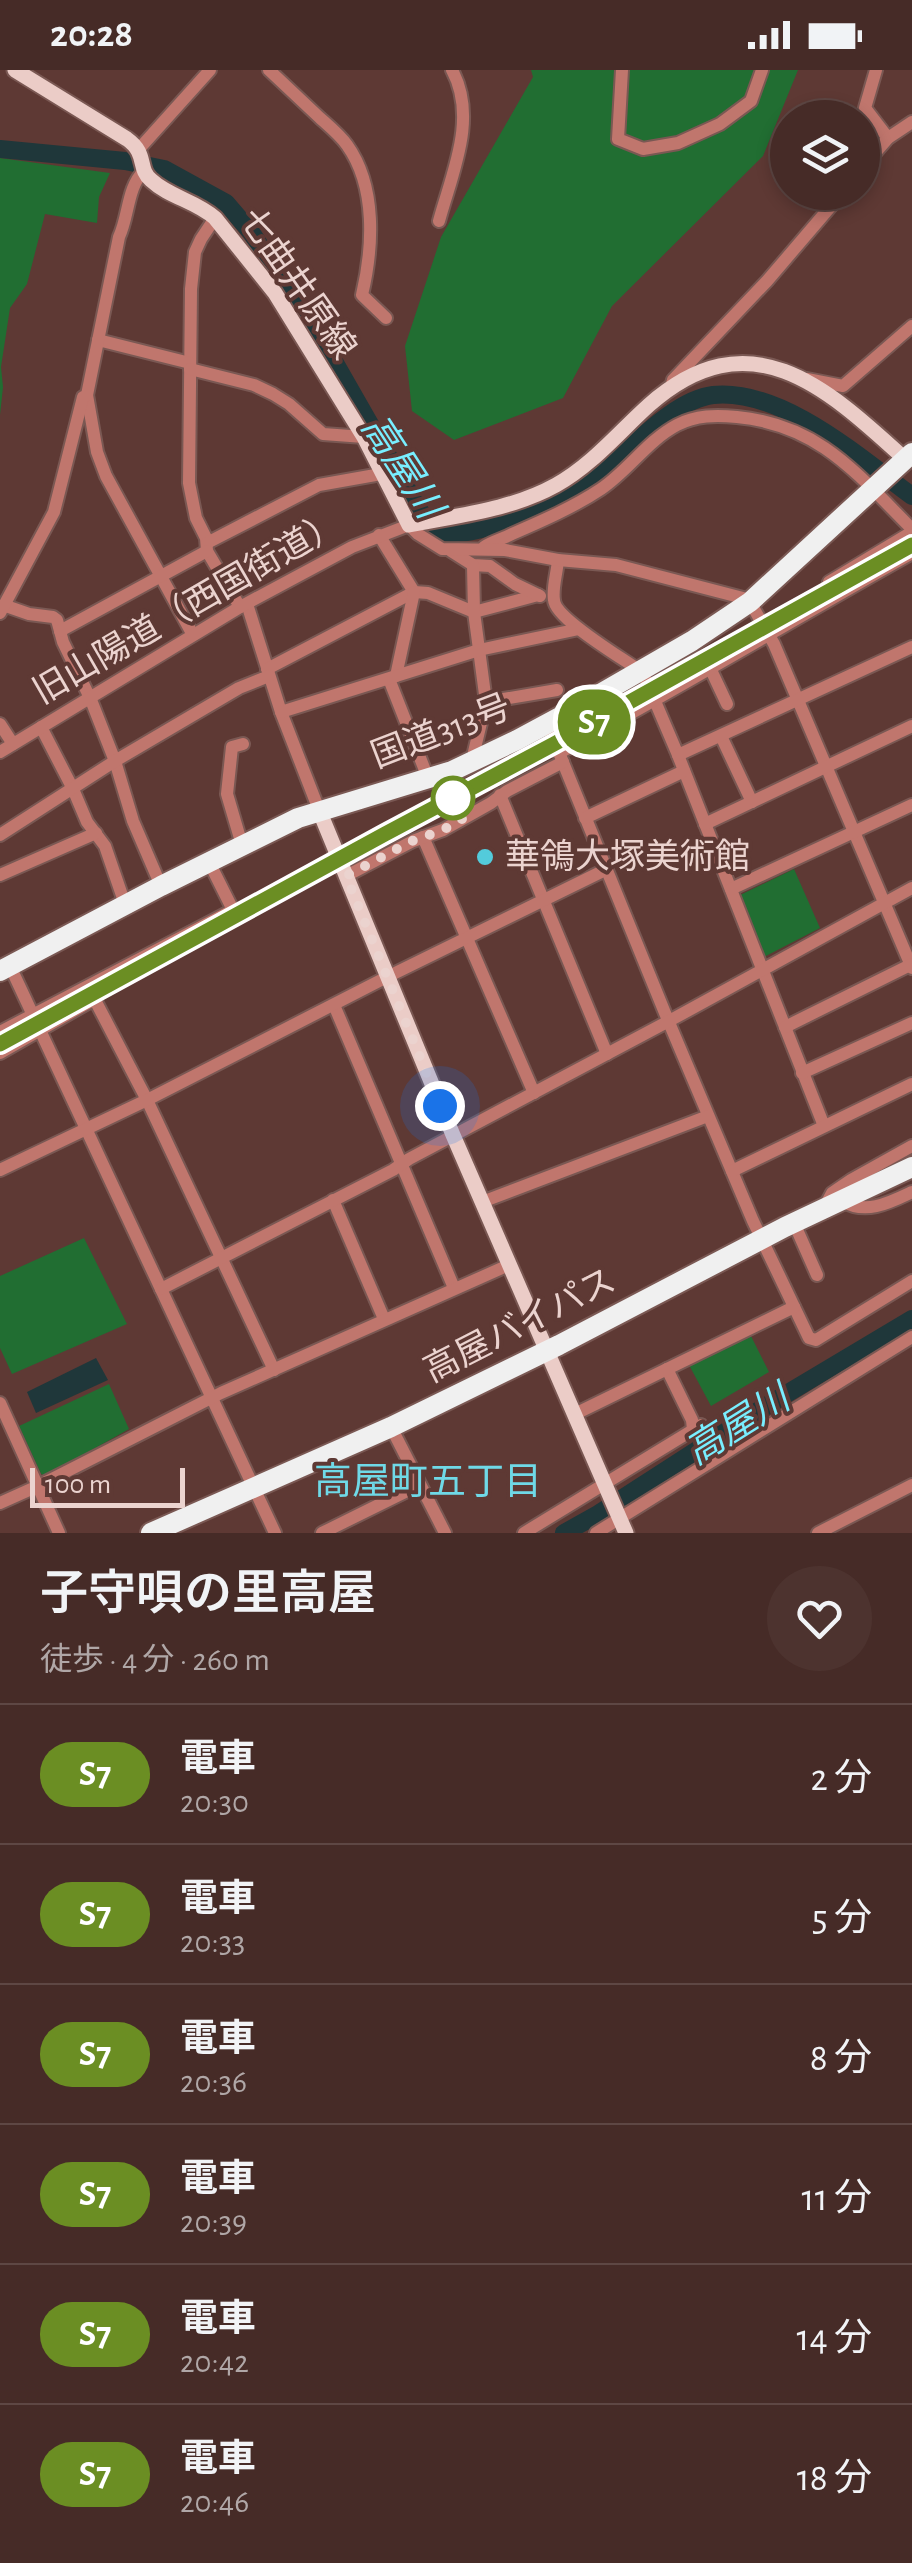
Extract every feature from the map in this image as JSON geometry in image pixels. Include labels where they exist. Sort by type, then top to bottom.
[{"type":"highway","name":"国道313号","points":[[5,968],[125,904],[319,810],[428,778],[475,760],[548,723],[750,602],[908,460]]},
{"type":"highway","name":"高屋バイパス","points":[[151,1533],[391,1427],[912,1167]]},
{"type":"main road","name":"七曲井原線","points":[[16,70],[127,139],[155,184],[203,207],[214,218],[275,292],[364,437],[411,524]]},
{"type":"main road","points":[[411,524],[503,506],[555,485],[582,468],[671,388],[704,370],[727,364],[768,367],[804,379],[835,398],[908,460]]},
{"type":"main road","points":[[319,810],[453,1135],[621,1523]]},
{"type":"street","points":[[193,635],[106,476],[97,452],[87,395],[119,237],[142,159],[210,70]]},
{"type":"street","points":[[269,70],[346,142],[356,158],[368,203],[370,234],[362,295],[386,318]]},
{"type":"street","points":[[440,222],[465,123],[460,89],[452,70]]},
{"type":"street","points":[[622,70],[618,139],[643,149],[678,144],[720,124],[751,101],[762,70]]},
{"type":"street","points":[[876,70],[865,108],[888,138]]},
{"type":"street","points":[[880,147],[912,122]]},
{"type":"street","points":[[671,388],[672,380],[766,282],[828,210]]},
{"type":"street","points":[[214,218],[195,252],[190,289],[189,483],[207,547],[244,606],[319,810]]},
{"type":"street","points":[[804,379],[842,386],[912,326]]},
{"type":"street","points":[[98,340],[254,385],[290,404],[324,434],[364,437]]},
{"type":"street","points":[[87,395],[83,397],[54,512],[3,609],[54,617],[115,761],[133,821],[161,886]]},
{"type":"street","points":[[483,548],[603,488],[653,441],[684,421],[720,415],[742,417],[792,428],[814,440],[874,489],[912,531],[828,582]]},
{"type":"street","points":[[60,631],[319,485],[382,474]]},
{"type":"street","points":[[411,524],[433,545],[451,551],[473,566],[490,566],[538,596],[554,601]]},
{"type":"street","name":"旧山陽道（西国街道）","points":[[0,752],[244,606],[352,547],[411,524]]},
{"type":"street","points":[[379,535],[414,592],[393,678],[428,778]]},
{"type":"street","points":[[451,551],[483,548],[633,568],[750,602],[769,635],[912,966],[784,1028]]},
{"type":"street","points":[[346,876],[491,803],[655,700],[912,553]]},
{"type":"street","points":[[558,560],[556,608],[640,671],[655,700],[824,1126]]},
{"type":"street","points":[[473,566],[474,612],[486,702],[475,760]]},
{"type":"street","points":[[0,836],[115,761],[414,592],[428,593],[474,612],[538,596]]},
{"type":"street","points":[[281,712],[480,650],[579,629]]},
{"type":"street","points":[[678,755],[912,647]]},
{"type":"street","points":[[711,670],[727,704]]},
{"type":"street","points":[[486,702],[557,690]]},
{"type":"street","points":[[548,723],[708,1116],[809,1338],[816,1340],[912,1281]]},
{"type":"street","points":[[0,724],[13,744]]},
{"type":"street","points":[[41,726],[87,822],[106,846],[125,904]]},
{"type":"street","points":[[706,824],[912,726]]},
{"type":"street","points":[[722,736],[752,802]]},
{"type":"street","points":[[242,846],[227,787],[232,748],[243,744]]},
{"type":"street","points":[[585,818],[684,772]]},
{"type":"street","points":[[500,796],[606,1054]]},
{"type":"street","points":[[730,889],[912,805]]},
{"type":"street","points":[[1,865],[96,832]]},
{"type":"street","points":[[423,837],[534,1093]]},
{"type":"street","points":[[0,1032],[233,910],[210,862]]},
{"type":"street","points":[[0,1170],[607,869]]},
{"type":"street","points":[[161,1290],[912,888]]},
{"type":"street","points":[[5,968],[32,1015],[275,1533]]},
{"type":"street","points":[[0,1053],[91,1001],[96,1002],[147,1100],[274,1370]]},
{"type":"street","points":[[334,1005],[454,1288]]},
{"type":"street","points":[[802,1073],[912,1022]]},
{"type":"street","points":[[732,1171],[912,1084]]},
{"type":"street","points":[[482,1202],[708,1116]]},
{"type":"street","points":[[822,1210],[832,1193],[850,1180],[912,1146]]},
{"type":"street","points":[[842,1201],[854,1208],[868,1209],[912,1192]]},
{"type":"street","points":[[334,1200],[384,1319]]},
{"type":"street","points":[[794,1223],[818,1275]]},
{"type":"street","points":[[0,1503],[212,1398],[509,1265]]},
{"type":"street","points":[[574,1414],[794,1307]]},
{"type":"street","points":[[596,1533],[621,1523],[912,1337]]},
{"type":"street","points":[[524,1533],[697,1427],[667,1369]]},
{"type":"street","points":[[0,1404],[60,1533]]},
{"type":"street","points":[[391,1427],[440,1532]]},
{"type":"street","points":[[322,1533],[419,1484]]},
{"type":"street","points":[[818,1533],[912,1485]]},
{"type":"green space","points":[[531,70],[798,70],[786,100],[770,100],[770,139],[763,156],[612,306],[563,398],[454,440],[412,411],[405,346],[441,237],[533,77]]},
{"type":"green space","points":[[0,158],[110,173],[99,197],[97,223],[45,214],[27,284],[10,308],[1,367],[0,415]]},
{"type":"green space","points":[[794,869],[820,928],[762,958],[738,896]]},
{"type":"green space","points":[[84,1238],[127,1324],[12,1374],[0,1348],[0,1276]]},
{"type":"green space","points":[[750,1334],[769,1372],[711,1406],[689,1365]]},
{"type":"green space","points":[[109,1384],[129,1429],[46,1476],[41,1474],[19,1426]]},
{"type":"water","points":[[96,1358],[108,1380],[36,1413],[27,1392]]},
{"type":"waterway","name":"高屋川","points":[[0,149],[125,161],[164,169],[226,203],[251,232],[323,342],[419,510],[441,531],[474,531],[558,499],[603,471],[681,407],[713,395],[766,402],[792,414],[844,445],[912,496]]},
{"type":"waterway","name":"高屋川","points":[[564,1533],[912,1319]]},
{"type":"railway","points":[[0,1044],[912,545]]},
{"type":"train","name":"S7","points":[[0,1044],[912,545]]},
{"type":"place","name":"華鴒大塚美術館","points":[[485,857]]},
{"type":"district","name":"高屋町五丁目","points":[[428,1483]]},
{"type":"route","points":[[440,1106],[346,876],[467,816],[453,798]]}]
